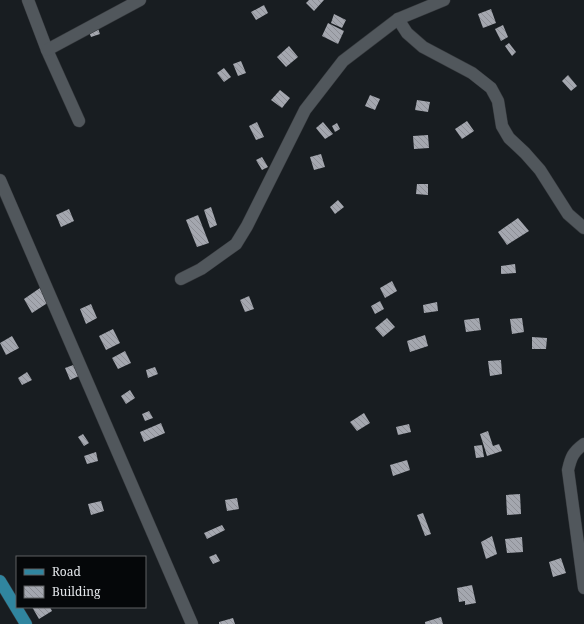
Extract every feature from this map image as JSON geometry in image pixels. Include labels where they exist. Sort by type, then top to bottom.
[{"type":"main road","points":[[0,581],[16,607]]},
{"type":"main road","points":[[16,608],[26,624]]},
{"type":"street","points":[[28,0],[47,50],[80,121]]},
{"type":"street","points":[[47,50],[140,0]]},
{"type":"street","points":[[181,279],[201,269],[236,244],[247,226],[305,110],[343,61],[398,19],[444,0]]},
{"type":"street","points":[[398,19],[407,33],[423,47],[472,73],[491,88],[498,101],[502,126],[509,138],[540,170],[568,214],[584,228]]},
{"type":"street","points":[[0,180],[192,624]]},
{"type":"street","points":[[584,444],[575,450],[570,460],[568,470],[584,588]]},
{"type":"building","points":[[309,0],[324,0],[314,11],[306,3]]},
{"type":"building","points":[[264,5],[268,13],[256,20],[251,12]]},
{"type":"building","points":[[491,9],[496,23],[483,28],[478,14]]},
{"type":"building","points":[[334,14],[346,20],[342,28],[331,23]]},
{"type":"building","points":[[96,23],[100,34],[91,37],[87,27]]},
{"type":"building","points":[[328,23],[344,31],[338,44],[322,36]]},
{"type":"building","points":[[503,25],[508,37],[501,41],[495,29]]},
{"type":"building","points":[[509,43],[516,52],[512,56],[505,46]]},
{"type":"building","points":[[289,46],[298,57],[286,67],[277,57]]},
{"type":"building","points":[[241,61],[246,73],[238,76],[233,64]]},
{"type":"building","points":[[224,68],[231,77],[224,82],[217,73]]},
{"type":"building","points":[[568,75],[577,86],[571,91],[562,81]]},
{"type":"building","points":[[280,90],[290,98],[282,108],[271,100]]},
{"type":"building","points":[[370,95],[380,99],[375,110],[365,106]]},
{"type":"building","points":[[417,100],[430,102],[428,112],[415,110]]},
{"type":"building","points":[[467,121],[474,131],[462,139],[455,129]]},
{"type":"building","points":[[257,122],[264,137],[256,140],[249,126]]},
{"type":"building","points":[[323,122],[333,134],[325,139],[316,128]]},
{"type":"building","points":[[337,123],[340,129],[335,132],[332,126]]},
{"type":"building","points":[[428,135],[429,148],[414,149],[413,136]]},
{"type":"building","points":[[321,154],[325,167],[314,170],[310,157]]},
{"type":"building","points":[[262,157],[268,167],[262,170],[256,160]]},
{"type":"building","points":[[417,184],[428,184],[428,195],[416,194]]},
{"type":"building","points":[[338,200],[344,207],[335,214],[330,207]]},
{"type":"building","points":[[211,207],[217,225],[210,228],[204,210]]},
{"type":"building","points":[[69,209],[74,221],[61,227],[56,215]]},
{"type":"building","points":[[198,215],[209,243],[197,247],[186,220]]},
{"type":"building","points":[[518,218],[529,231],[507,245],[498,232]]},
{"type":"building","points":[[515,264],[516,273],[501,274],[501,266]]},
{"type":"building","points":[[392,281],[397,291],[385,298],[380,288]]},
{"type":"building","points":[[40,288],[49,302],[32,313],[24,299]]},
{"type":"building","points":[[249,296],[254,309],[245,312],[240,300]]},
{"type":"building","points":[[380,301],[384,309],[375,314],[371,306]]},
{"type":"building","points":[[437,302],[438,311],[424,313],[423,305]]},
{"type":"building","points":[[91,304],[97,318],[86,324],[80,309]]},
{"type":"building","points":[[387,318],[395,327],[383,337],[375,328]]},
{"type":"building","points":[[479,318],[481,330],[466,332],[464,320]]},
{"type":"building","points":[[522,318],[524,332],[512,334],[510,319]]},
{"type":"building","points":[[113,329],[120,343],[106,350],[99,336]]},
{"type":"building","points":[[425,335],[428,346],[410,352],[407,341]]},
{"type":"building","points":[[12,336],[19,348],[6,355],[0,343]]},
{"type":"building","points":[[532,337],[547,338],[546,349],[532,349]]},
{"type":"building","points":[[125,351],[131,363],[118,369],[112,358]]},
{"type":"building","points":[[501,360],[502,374],[490,376],[488,361]]},
{"type":"building","points":[[76,364],[81,375],[70,380],[65,368]]},
{"type":"building","points":[[155,367],[158,374],[148,378],[146,370]]},
{"type":"building","points":[[27,372],[32,380],[22,385],[18,378]]},
{"type":"building","points":[[130,390],[135,398],[126,404],[121,396]]},
{"type":"building","points":[[149,411],[153,418],[145,421],[142,414]]},
{"type":"building","points":[[364,413],[370,423],[357,431],[350,422]]},
{"type":"building","points":[[161,423],[165,433],[144,442],[140,432]]},
{"type":"building","points":[[409,424],[411,432],[398,435],[396,427]]},
{"type":"building","points":[[488,431],[493,446],[499,444],[502,451],[487,456],[480,434]]},
{"type":"building","points":[[83,434],[89,443],[84,446],[78,437]]},
{"type":"building","points":[[482,445],[484,457],[476,458],[474,446]]},
{"type":"building","points":[[96,452],[98,461],[87,464],[84,456]]},
{"type":"building","points":[[407,460],[410,470],[393,476],[390,465]]},
{"type":"building","points":[[520,494],[521,514],[507,515],[506,495]]},
{"type":"building","points":[[237,498],[239,509],[227,511],[225,500]]},
{"type":"building","points":[[101,501],[104,511],[91,515],[88,504]]},
{"type":"building","points":[[423,513],[431,534],[425,536],[417,515]]},
{"type":"building","points":[[222,525],[225,530],[207,539],[204,533]]},
{"type":"building","points":[[492,536],[497,554],[486,559],[481,542]]},
{"type":"building","points":[[522,537],[523,552],[507,553],[505,539]]},
{"type":"building","points":[[216,554],[220,561],[213,564],[209,557]]},
{"type":"building","points":[[561,558],[566,573],[553,577],[549,562]]},
{"type":"building","points":[[472,585],[476,603],[465,605],[465,601],[459,602],[457,588]]},
{"type":"building","points":[[33,608],[50,608],[52,611],[39,619]]},
{"type":"building","points":[[441,617],[443,624],[425,624],[425,622]]},
{"type":"building","points":[[233,618],[235,624],[219,624],[219,622]]}]
